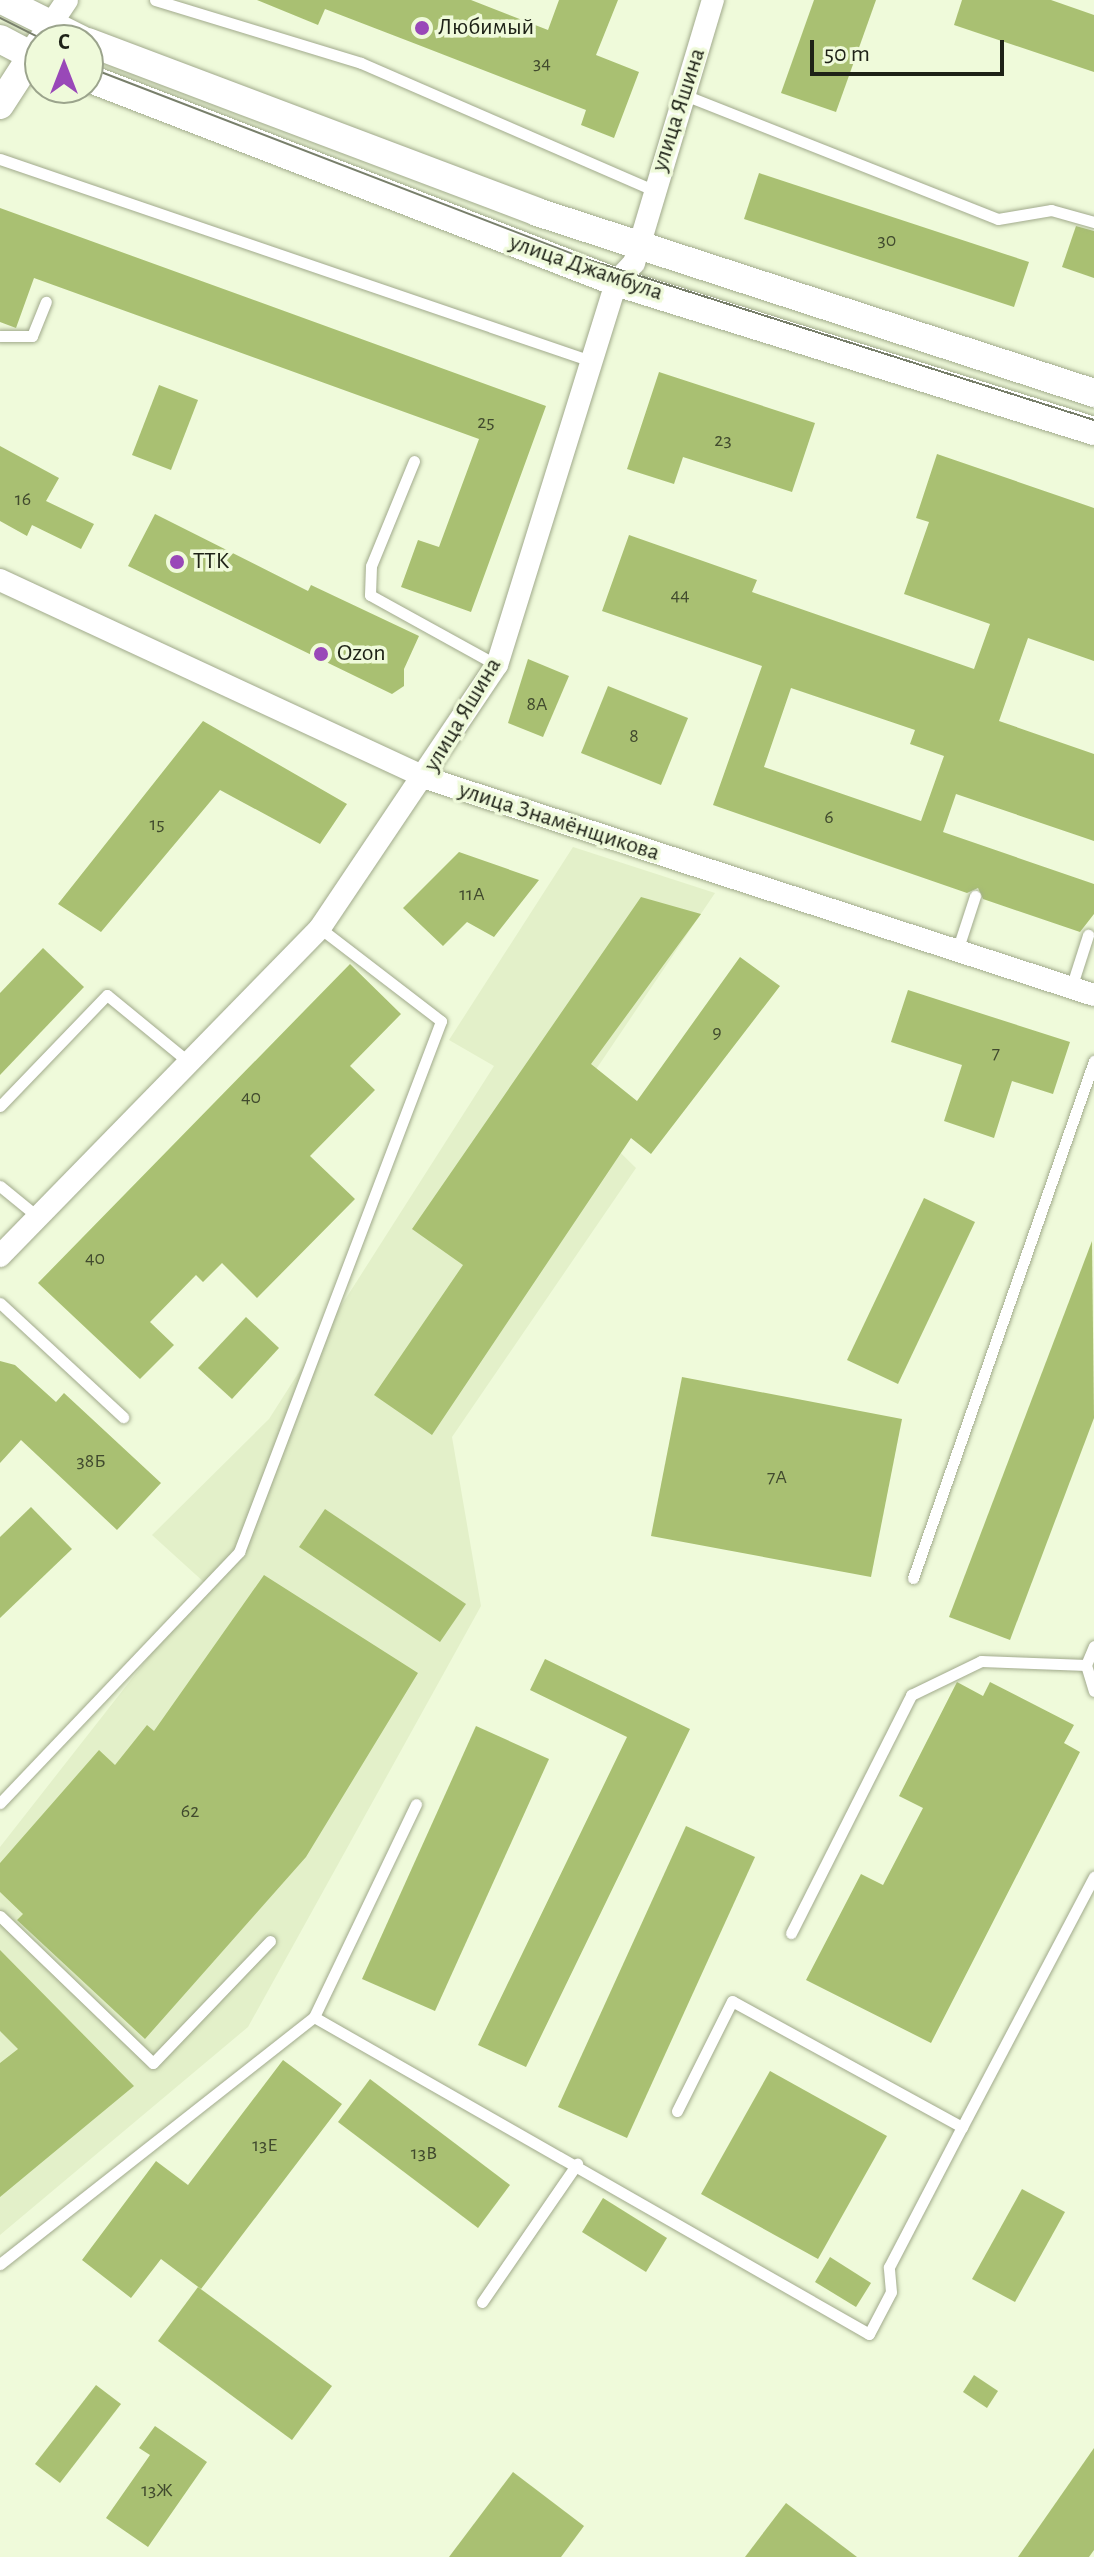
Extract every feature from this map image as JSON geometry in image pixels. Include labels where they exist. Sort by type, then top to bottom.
[{"type":"street","points":[[2,0],[24,26]]},
{"type":"street","points":[[53,24],[67,0]]},
{"type":"street","name":"улица Яшина","points":[[0,1256],[320,928],[426,778],[497,665],[616,282],[634,263],[633,246],[687,96],[713,0]]},
{"type":"street","points":[[0,39],[24,43]]},
{"type":"street","name":"улица Джамбула","points":[[104,48],[633,246],[1094,393]]},
{"type":"street","points":[[0,105],[24,69]]},
{"type":"street","name":"улица Джамбула","points":[[104,84],[616,282],[1094,431]]},
{"type":"street","name":"улица Знамёнщикова","points":[[0,580],[426,778],[1094,995]]},
{"type":"lane","points":[[155,0],[361,63],[653,190]]},
{"type":"lane","points":[[687,96],[998,219],[1051,210],[1094,222]]},
{"type":"lane","points":[[0,159],[591,361]]},
{"type":"lane","points":[[0,336],[32,336],[46,302]]},
{"type":"lane","points":[[414,461],[371,566],[370,595],[497,665]]},
{"type":"lane","points":[[957,951],[975,896]]},
{"type":"lane","points":[[0,1803],[239,1552],[441,1021],[320,928]]},
{"type":"lane","points":[[1071,988],[1088,935]]},
{"type":"lane","points":[[0,1106],[107,995],[189,1062]]},
{"type":"lane","points":[[913,1578],[1094,1061]]},
{"type":"lane","points":[[0,1186],[38,1217]]},
{"type":"lane","points":[[0,1303],[123,1417]]},
{"type":"lane","points":[[1094,1646],[1086,1665],[1094,1691]]},
{"type":"lane","points":[[791,1933],[911,1695],[981,1661],[1086,1665]]},
{"type":"lane","points":[[0,2264],[314,2017],[416,1804]]},
{"type":"lane","points":[[314,2017],[577,2164],[869,2334],[891,2292],[889,2267],[1094,1877]]},
{"type":"lane","points":[[0,1916],[153,2063],[270,1941]]},
{"type":"lane","points":[[677,2111],[732,2001],[962,2127]]},
{"type":"lane","points":[[482,2302],[577,2164]]},
{"type":"shaded area","points":[[573,847],[715,893],[572,1105],[636,1168],[452,1437],[481,1606],[248,2027],[0,2235],[0,1847],[206,1584],[152,1535],[269,1419],[494,1066],[449,1040]]},
{"type":"building","points":[[257,0],[471,0],[548,30],[559,0],[618,0],[596,55],[639,72],[614,138],[581,125],[586,110],[416,44],[325,9],[318,25]]},
{"type":"building","points":[[814,0],[876,0],[836,112],[781,93]]},
{"type":"building","points":[[962,0],[1051,0],[1094,15],[1094,72],[954,25]]},
{"type":"building","points":[[759,173],[1029,262],[1014,307],[744,219]]},
{"type":"building","points":[[0,208],[546,406],[471,612],[401,587],[418,540],[439,547],[479,439],[34,278],[16,328],[0,322]]},
{"type":"building","points":[[1076,226],[1094,231],[1094,278],[1062,267]]},
{"type":"building","points":[[659,372],[815,423],[792,492],[683,457],[674,484],[627,469]]},
{"type":"building","points":[[159,385],[198,400],[171,470],[132,455]]},
{"type":"building","points":[[0,446],[59,478],[46,501],[94,524],[81,549],[32,525],[27,536],[0,521]]},
{"type":"building","points":[[937,454],[1094,508],[1094,661],[1028,638],[999,721],[1094,754],[1094,841],[956,794],[943,832],[1094,884],[1094,914],[1080,932],[983,899],[978,888],[967,893],[713,805],[762,666],[602,611],[629,535],[757,580],[752,592],[974,669],[990,624],[904,594],[929,522],[916,518]],"holes":[[[791,688],[915,730],[910,744],[944,756],[921,821],[764,767]]]},
{"type":"building","points":[[155,514],[308,591],[311,585],[419,636],[404,669],[404,686],[392,694],[128,566]]},
{"type":"building","points":[[528,659],[569,676],[543,737],[508,723]]},
{"type":"building","points":[[608,686],[688,718],[661,785],[581,753]]},
{"type":"building","points":[[203,721],[347,804],[320,844],[220,790],[101,932],[58,904]]},
{"type":"building","points":[[459,852],[539,880],[494,937],[467,922],[443,946],[403,908]]},
{"type":"building","points":[[641,897],[701,914],[591,1064],[637,1101],[740,957],[780,986],[651,1154],[631,1138],[432,1435],[374,1395],[463,1265],[412,1229]]},
{"type":"building","points":[[43,948],[84,987],[0,1075],[0,993]]},
{"type":"building","points":[[350,964],[401,1014],[350,1066],[375,1090],[310,1156],[355,1199],[257,1298],[222,1263],[203,1282],[196,1275],[150,1322],[174,1345],[140,1379],[38,1283]]},
{"type":"building","points":[[908,990],[1070,1042],[1053,1094],[1012,1081],[994,1138],[944,1121],[962,1065],[891,1042]]},
{"type":"building","points":[[924,1198],[975,1222],[898,1384],[847,1360]]},
{"type":"building","points":[[1092,1241],[1094,1418],[1010,1640],[949,1617]]},
{"type":"building","points":[[246,1317],[279,1348],[232,1399],[198,1368]]},
{"type":"building","points":[[0,1361],[15,1365],[56,1402],[64,1393],[161,1483],[117,1530],[21,1440],[0,1463]]},
{"type":"building","points":[[682,1377],[902,1419],[871,1577],[651,1536]]},
{"type":"building","points":[[31,1507],[72,1549],[0,1618],[0,1537]]},
{"type":"building","points":[[325,1509],[466,1604],[440,1642],[299,1547]]},
{"type":"building","points":[[264,1575],[418,1673],[306,1857],[145,2039],[17,1920],[23,1914],[0,1892],[0,1863],[99,1750],[115,1765],[147,1725],[154,1731]]},
{"type":"building","points":[[545,1659],[690,1729],[526,2067],[478,2045],[627,1737],[530,1690]]},
{"type":"building","points":[[957,1682],[983,1696],[990,1682],[1074,1725],[1064,1743],[1080,1752],[931,2043],[806,1980],[861,1874],[883,1885],[923,1808],[899,1796]]},
{"type":"building","points":[[476,1726],[549,1759],[435,2011],[362,1979]]},
{"type":"building","points":[[686,1826],[755,1857],[627,2138],[558,2107]]},
{"type":"building","points":[[0,1950],[134,2086],[0,2197],[0,2063],[18,2049],[0,2031]]},
{"type":"building","points":[[283,2060],[342,2104],[201,2289],[161,2259],[131,2298],[82,2260],[156,2161],[188,2185]]},
{"type":"building","points":[[770,2071],[887,2136],[818,2259],[701,2194]]},
{"type":"building","points":[[370,2079],[510,2185],[478,2228],[338,2122]]},
{"type":"building","points":[[1022,2189],[1065,2212],[1015,2302],[972,2279]]},
{"type":"building","points":[[603,2198],[667,2238],[646,2272],[582,2232]]},
{"type":"building","points":[[830,2257],[871,2283],[856,2307],[815,2282]]},
{"type":"building","points":[[198,2287],[332,2386],[292,2440],[158,2341]]},
{"type":"building","points":[[974,2375],[998,2391],[987,2408],[963,2392]]},
{"type":"building","points":[[96,2385],[121,2404],[60,2483],[35,2464]]},
{"type":"building","points":[[155,2426],[207,2462],[148,2547],[106,2518],[150,2455],[139,2448]]},
{"type":"building","points":[[1094,2448],[1094,2550],[1089,2557],[1018,2557]]},
{"type":"building","points":[[513,2472],[584,2526],[561,2557],[449,2557]]},
{"type":"building","points":[[786,2503],[857,2557],[745,2557]]},
{"type":"tram line","points":[[0,18],[24,30]]},
{"type":"tram line","points":[[104,73],[586,259],[1094,420]]},
{"type":"place","name":"Любимый","points":[[422,28]]},
{"type":"place","name":"ТТК","points":[[177,562]]},
{"type":"place","name":"Ozon","points":[[321,654]]}]
